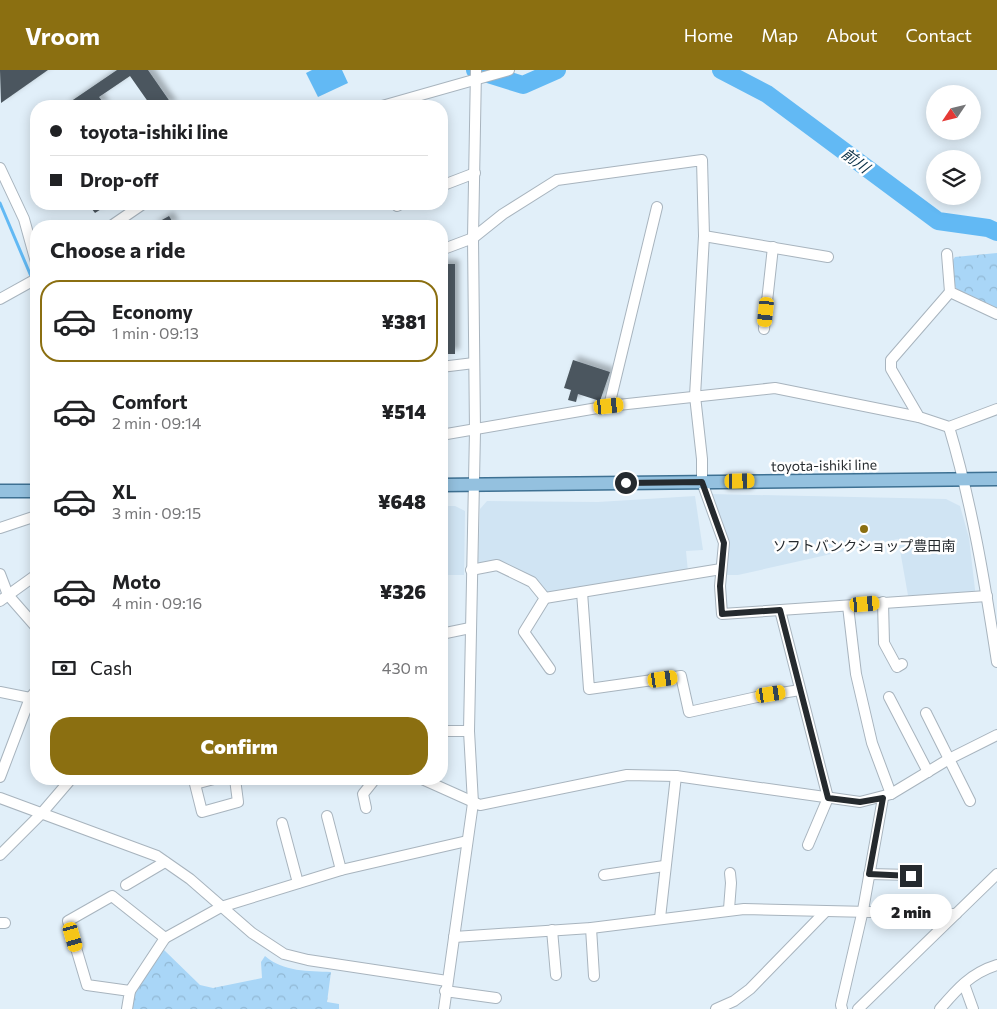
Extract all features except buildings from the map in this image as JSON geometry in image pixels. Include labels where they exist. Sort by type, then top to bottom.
[{"type":"main road","name":"toyota-ishiki line","points":[[448,485],[997,478]]},
{"type":"main road","points":[[0,491],[30,491]]},
{"type":"street","points":[[400,100],[476,75],[509,70]]},
{"type":"street","points":[[444,1009],[473,803],[469,731],[475,431],[473,238],[476,75]]},
{"type":"street","points":[[448,247],[473,238],[503,214],[557,180],[702,160],[704,236],[694,396],[702,459],[702,482],[724,543],[721,569],[722,614],[987,596]]},
{"type":"street","points":[[0,168],[24,219],[30,240]]},
{"type":"street","points":[[448,183],[475,173]]},
{"type":"street","points":[[609,406],[657,207]]},
{"type":"street","points":[[120,220],[134,210]]},
{"type":"street","points":[[704,236],[828,257]]},
{"type":"street","points":[[764,328],[773,248]]},
{"type":"street","points":[[919,417],[891,369],[891,360],[950,292],[947,254]]},
{"type":"street","points":[[0,299],[30,282]]},
{"type":"street","points":[[950,292],[997,314]]},
{"type":"street","points":[[448,366],[474,363]]},
{"type":"street","points":[[448,434],[475,431],[609,406],[775,388],[919,417],[949,427],[997,409]]},
{"type":"street","points":[[949,427],[964,479],[987,596],[997,662]]},
{"type":"street","points":[[0,528],[30,518]]},
{"type":"street","points":[[471,570],[497,565],[532,582],[545,598]]},
{"type":"street","points":[[550,669],[524,632],[545,598],[721,569]]},
{"type":"street","points":[[0,574],[4,598],[30,622]]},
{"type":"street","points":[[4,598],[30,579]]},
{"type":"street","points":[[582,592],[589,689],[681,676],[688,712],[757,696],[800,690]]},
{"type":"street","points":[[883,602],[884,643],[897,667],[902,664]]},
{"type":"street","points":[[842,1009],[841,1005],[887,796],[856,674],[848,606]]},
{"type":"street","points":[[780,610],[828,798],[808,845]]},
{"type":"street","points":[[448,633],[470,628]]},
{"type":"street","points":[[0,692],[30,696]]},
{"type":"street","points":[[889,696],[928,772]]},
{"type":"street","points":[[0,777],[30,706]]},
{"type":"street","points":[[926,713],[970,801]]},
{"type":"street","points":[[448,731],[469,731]]},
{"type":"street","points":[[435,785],[480,805],[627,775],[676,776],[860,802],[887,796],[950,759],[997,735]]},
{"type":"street","points":[[660,918],[664,866],[676,776]]},
{"type":"street","points":[[0,855],[41,814],[66,785]]},
{"type":"street","points":[[195,785],[202,812],[238,802],[236,785]]},
{"type":"street","points":[[366,808],[363,794],[370,785]]},
{"type":"street","points":[[0,798],[147,852],[190,879],[252,933],[284,954],[446,986],[496,998]]},
{"type":"street","points":[[327,816],[341,870]]},
{"type":"street","points":[[282,823],[298,883]]},
{"type":"street","points":[[127,1009],[130,992],[165,938],[221,907],[341,870],[467,840]]},
{"type":"street","points":[[126,885],[165,862]]},
{"type":"street","points":[[604,875],[664,866]]},
{"type":"street","points":[[728,909],[731,883],[730,873]]},
{"type":"street","points":[[869,874],[911,876]]},
{"type":"street","points":[[858,1009],[997,874]]},
{"type":"street","points":[[130,992],[86,985],[68,921],[112,896],[165,938]]},
{"type":"street","points":[[454,936],[591,928],[728,909],[825,912],[863,910],[956,914]]},
{"type":"street","points":[[716,1009],[734,1001],[750,989],[825,912]]},
{"type":"street","points":[[591,928],[594,976]]},
{"type":"street","points":[[552,930],[556,974]]},
{"type":"street","points":[[940,1009],[964,984],[983,969],[997,965]]},
{"type":"street","points":[[964,984],[973,1009]]},
{"type":"shaded area","points":[[710,494],[946,499],[960,506],[969,538],[976,598],[909,601],[898,539],[738,575],[726,575]]},
{"type":"shaded area","points":[[695,496],[703,550],[686,551],[688,572],[546,593],[535,579],[478,566],[480,509],[487,501],[598,502]]},
{"type":"shaded area","points":[[448,506],[455,506],[465,511],[464,575],[448,575]]},
{"type":"green space","points":[[997,253],[997,309],[957,290],[953,278],[952,264],[955,257]]},
{"type":"green space","points":[[163,949],[200,985],[213,988],[262,978],[261,962],[265,956],[288,968],[331,972],[327,1002],[339,1004],[339,1009],[128,1009],[129,997]]},
{"type":"water","points":[[312,70],[342,70],[348,83],[318,97],[306,73]]},
{"type":"waterway","name":"前川","points":[[475,70],[523,85],[557,70]]},
{"type":"waterway","name":"前川","points":[[721,70],[767,94],[938,221],[988,228],[997,232]]},
{"type":"waterway","points":[[0,203],[30,274]]},
{"type":"place","name":"ソフトバンクショップ豊田南","points":[[864,529]]},
{"type":"route","points":[[626,483],[702,482],[724,543],[720,586],[722,614],[780,610],[828,798],[860,802],[883,798],[869,874],[911,876]]}]
